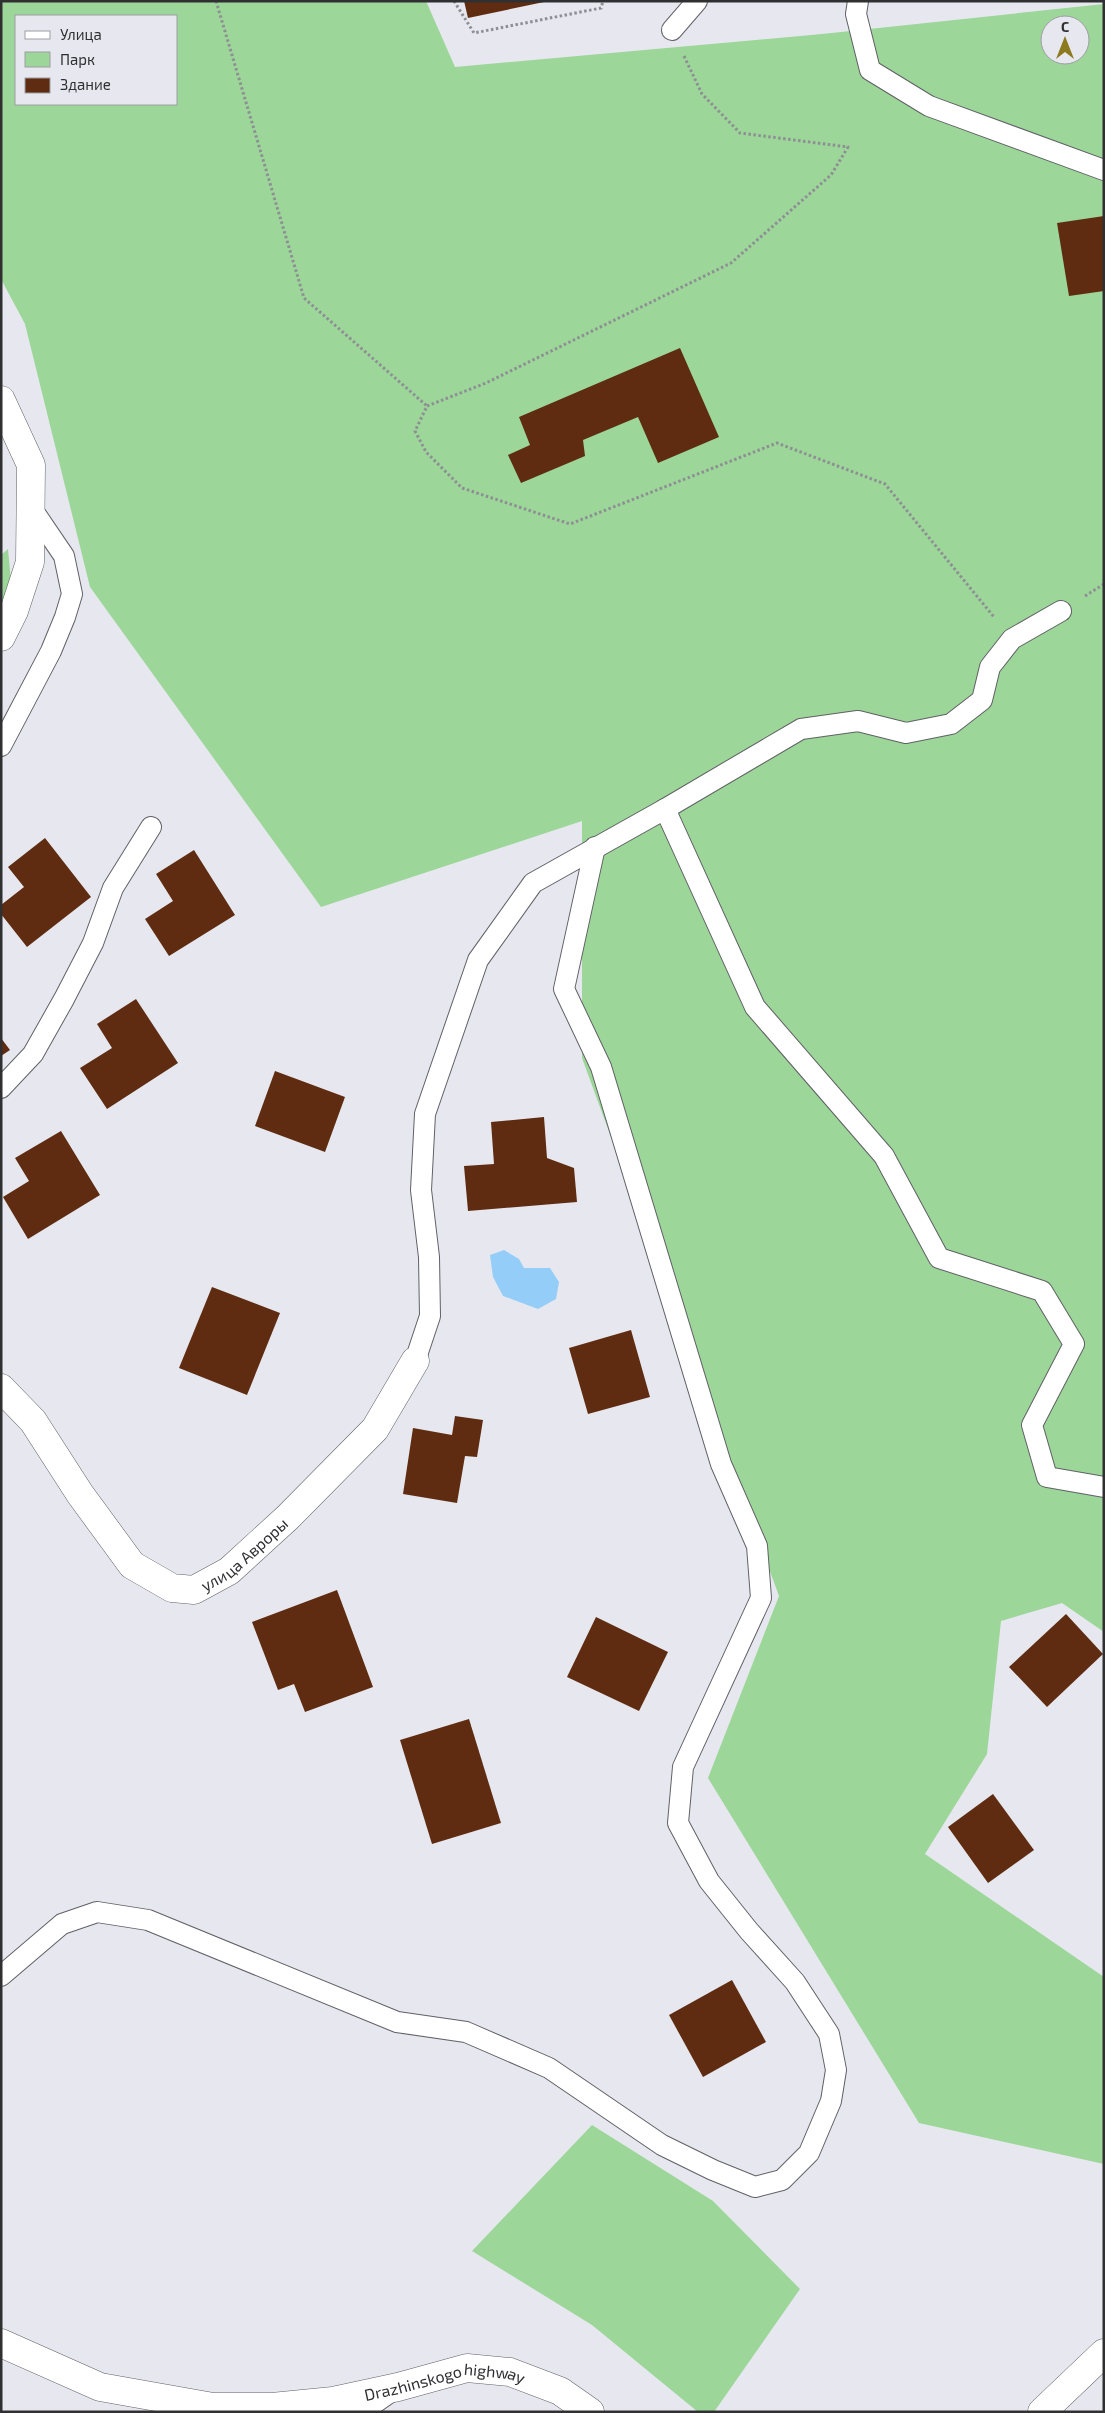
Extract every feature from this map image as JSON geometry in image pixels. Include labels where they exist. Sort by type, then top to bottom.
[{"type":"street","points":[[1,400],[31,465],[30,562],[14,611],[1,637]]},
{"type":"street","name":"улица Авроры","points":[[1,1388],[33,1421],[80,1494],[132,1565],[172,1588],[194,1590],[229,1571],[287,1518],[375,1429],[415,1360]]},
{"type":"street","name":"Drazhinskogo highway","points":[[1,2343],[100,2387],[213,2407],[272,2407],[333,2401],[398,2387],[467,2368],[510,2372],[560,2391],[590,2412]]},
{"type":"street","points":[[1042,2412],[1104,2353]]},
{"type":"lane","points":[[672,30],[698,1]]},
{"type":"lane","points":[[858,1],[856,14],[870,70],[929,106],[1104,170]]},
{"type":"lane","points":[[1,746],[51,651],[72,594],[64,556],[30,506]]},
{"type":"lane","points":[[415,1360],[430,1316],[429,1257],[421,1190],[425,1114],[478,960],[533,883],[665,809],[801,729],[858,721],[906,733],[951,724],[982,700],[990,667],[1012,639],[1061,611]]},
{"type":"lane","points":[[665,809],[755,1007],[884,1156],[939,1258],[1042,1291],[1074,1344],[1032,1425],[1047,1477],[1104,1487]]},
{"type":"lane","points":[[1,1088],[33,1054],[93,944],[113,888],[151,827]]},
{"type":"lane","points":[[1,1976],[62,1924],[97,1912],[148,1920],[397,2022],[466,2032],[549,2068],[662,2145],[713,2170],[755,2187],[782,2180],[809,2153],[832,2102],[836,2070],[829,2034],[795,1982],[709,1881],[678,1823],[683,1767],[761,1598],[757,1546],[721,1464],[601,1067],[564,989],[596,847]]},
{"type":"lane","points":[[362,2412],[398,2387]]},
{"type":"path","points":[[216,1],[304,298],[427,406]]},
{"type":"path","points":[[454,1],[474,33],[601,8],[603,1]]},
{"type":"path","points":[[672,30],[702,94],[740,133],[848,147],[831,176],[731,263],[486,382],[427,406],[415,431],[426,452],[462,488],[570,524],[777,443],[885,484],[1012,639]]},
{"type":"green space","points":[[1,1],[426,1],[455,67],[822,34],[1104,4],[1104,1632],[1062,1603],[1001,1621],[987,1754],[925,1854],[1104,1977],[1104,2164],[919,2123],[708,1778],[779,1596],[582,1058],[582,821],[321,907],[90,587],[25,324],[1,279]]},
{"type":"green space","points":[[8,549],[12,592],[1,611],[1,555]]},
{"type":"green space","points":[[592,2125],[713,2201],[800,2289],[714,2412],[698,2412],[592,2325],[472,2251]]},
{"type":"water","points":[[504,1250],[519,1259],[524,1268],[550,1268],[559,1282],[556,1299],[538,1309],[503,1296],[493,1277],[490,1255]]},
{"type":"building","points":[[464,1],[544,1],[544,2],[468,18]]},
{"type":"building","points":[[1104,216],[1104,291],[1069,296],[1057,223]]},
{"type":"building","points":[[680,348],[719,437],[658,463],[638,417],[583,440],[585,456],[521,483],[508,455],[530,445],[519,417]]},
{"type":"building","points":[[45,838],[91,897],[27,947],[1,914],[1,905],[24,887],[8,867]]},
{"type":"building","points":[[194,850],[235,915],[169,956],[145,919],[173,901],[156,874]]},
{"type":"building","points":[[136,999],[178,1063],[107,1109],[80,1068],[112,1048],[97,1024]]},
{"type":"building","points":[[1,1038],[10,1050],[1,1056]]},
{"type":"building","points":[[275,1071],[345,1097],[325,1152],[255,1126]]},
{"type":"building","points":[[544,1117],[547,1158],[574,1168],[577,1202],[468,1211],[464,1166],[494,1164],[491,1122]]},
{"type":"building","points":[[61,1131],[100,1195],[28,1239],[3,1197],[29,1181],[15,1158]]},
{"type":"building","points":[[212,1287],[280,1313],[247,1395],[179,1368]]},
{"type":"building","points":[[631,1330],[650,1397],[588,1414],[569,1348]]},
{"type":"building","points":[[455,1416],[483,1420],[477,1457],[465,1456],[457,1503],[403,1494],[413,1428],[452,1435]]},
{"type":"building","points":[[337,1590],[373,1687],[305,1712],[294,1684],[278,1690],[252,1622]]},
{"type":"building","points":[[1066,1614],[1103,1654],[1047,1707],[1009,1667]]},
{"type":"building","points":[[596,1617],[668,1652],[639,1711],[567,1677]]},
{"type":"building","points":[[469,1719],[501,1823],[432,1844],[400,1740]]},
{"type":"building","points":[[993,1794],[1034,1850],[988,1883],[948,1827]]},
{"type":"building","points":[[732,1980],[766,2042],[703,2077],[669,2015]]}]
